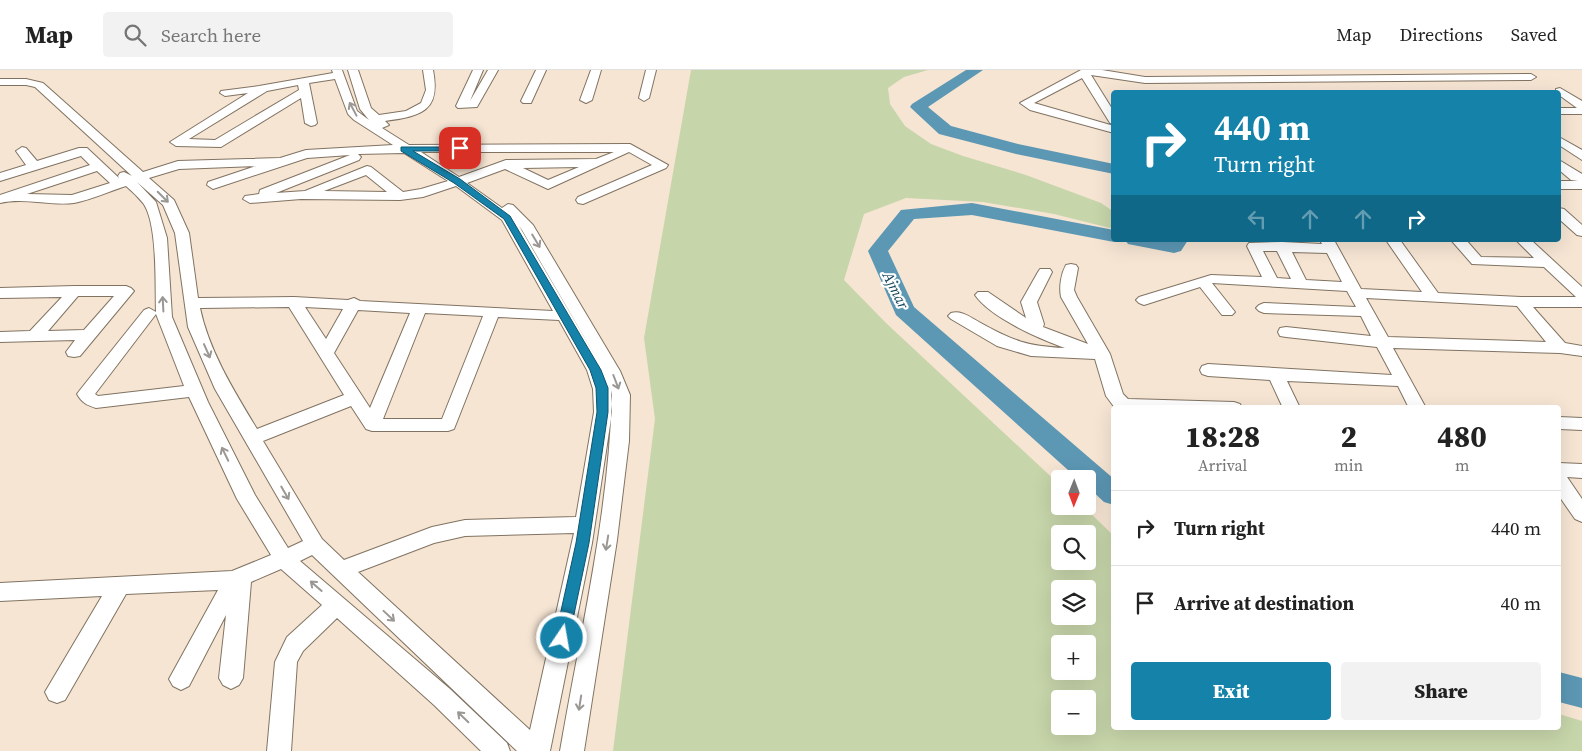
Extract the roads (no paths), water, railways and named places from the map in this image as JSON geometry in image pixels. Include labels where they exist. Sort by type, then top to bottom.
[{"type":"street","points":[[374,119],[418,111],[426,105],[431,91],[428,70]]},
{"type":"street","points":[[478,70],[462,106],[473,105],[493,70]]},
{"type":"street","points":[[527,101],[541,70]]},
{"type":"street","points":[[586,100],[596,70]]},
{"type":"street","points":[[644,98],[651,70]]},
{"type":"street","points":[[1111,129],[1034,108],[1026,103],[1089,70],[1145,80],[1398,80],[1531,77]]},
{"type":"street","points":[[1089,70],[1085,75],[1111,116]]},
{"type":"street","points":[[1185,70],[1203,90]]},
{"type":"street","points":[[1386,70],[1409,88]]},
{"type":"street","points":[[1520,70],[1542,85]]},
{"type":"street","points":[[345,75],[374,119],[412,149]]},
{"type":"street","points":[[225,93],[345,75]]},
{"type":"street","points":[[345,75],[352,112],[358,118],[511,210],[528,228],[612,371],[621,395],[620,441],[608,532],[572,751]]},
{"type":"street","points":[[1145,80],[1152,90]]},
{"type":"street","points":[[264,88],[176,142],[218,144],[303,81]]},
{"type":"street","points":[[303,81],[311,123]]},
{"type":"street","points":[[0,82],[26,82],[38,85],[130,181],[153,210],[160,238],[164,317],[194,391],[247,499],[284,559],[442,697],[498,751]]},
{"type":"street","points":[[0,88],[19,88],[30,92],[130,181]]},
{"type":"street","points":[[1561,97],[1580,106]]},
{"type":"street","points":[[1561,111],[1580,106]]},
{"type":"street","points":[[1561,139],[1582,139]]},
{"type":"street","points":[[1561,140],[1582,156]]},
{"type":"street","points":[[506,164],[548,185],[630,148]]},
{"type":"street","points":[[209,163],[220,183],[306,154],[378,149],[630,148],[662,165],[662,167],[583,200]]},
{"type":"street","points":[[378,149],[245,200],[301,196],[400,196],[423,194],[506,164],[596,164]]},
{"type":"street","points":[[22,151],[34,166]]},
{"type":"street","points":[[0,177],[83,151],[100,166],[168,203],[182,233],[191,304],[196,327],[224,389],[315,545],[536,751]]},
{"type":"street","points":[[320,154],[336,164]]},
{"type":"street","points":[[6,197],[73,199],[178,165],[281,162]]},
{"type":"street","points":[[6,197],[100,166]]},
{"type":"street","points":[[1561,166],[1575,177],[1582,178]]},
{"type":"street","points":[[301,196],[367,170],[400,196]]},
{"type":"street","points":[[58,180],[73,199]]},
{"type":"street","points":[[463,180],[507,218],[595,370],[602,388],[603,412],[585,525],[536,751]]},
{"type":"street","points":[[1561,185],[1582,185]]},
{"type":"street","points":[[1561,219],[1580,226]]},
{"type":"street","points":[[1394,242],[1433,297]]},
{"type":"street","points":[[1460,242],[1477,261],[1546,263]]},
{"type":"street","points":[[1525,242],[1582,295]]},
{"type":"street","points":[[1272,283],[1254,246],[1329,245],[1416,405]]},
{"type":"street","points":[[1282,246],[1301,284]]},
{"type":"street","points":[[1072,268],[1067,290],[1069,297],[1102,354],[1115,396],[1123,405]]},
{"type":"street","points":[[1034,329],[1036,324],[1029,302],[1045,272]]},
{"type":"street","points":[[1144,300],[1211,279],[1301,284],[1433,297],[1521,302],[1582,302]]},
{"type":"street","points":[[1203,282],[1227,312]]},
{"type":"street","points":[[3,296],[75,291],[126,291],[74,352]]},
{"type":"street","points":[[35,336],[75,291]]},
{"type":"street","points":[[982,295],[1004,313],[1047,336],[1102,354]]},
{"type":"street","points":[[191,304],[294,302],[420,307],[564,316]]},
{"type":"street","points":[[294,302],[372,426]]},
{"type":"street","points":[[1521,302],[1560,348]]},
{"type":"street","points":[[326,353],[354,304]]},
{"type":"street","points":[[372,426],[420,307]]},
{"type":"street","points":[[1264,308],[1367,312]]},
{"type":"street","points":[[372,426],[448,425],[492,312]]},
{"type":"street","points":[[149,313],[86,394],[88,398],[96,402],[194,391]]},
{"type":"street","points":[[956,316],[1003,342],[1037,352],[1102,354]]},
{"type":"street","points":[[1286,332],[1382,342],[1560,348],[1582,351]]},
{"type":"street","points":[[0,337],[88,335]]},
{"type":"street","points":[[1208,370],[1403,381]]},
{"type":"street","points":[[1276,375],[1291,405]]},
{"type":"street","points":[[252,438],[354,398]]},
{"type":"street","points":[[1561,423],[1582,424]]},
{"type":"street","points":[[1561,470],[1582,471]]},
{"type":"street","points":[[1561,484],[1582,514]]},
{"type":"street","points":[[340,570],[446,531],[465,528],[585,525]]},
{"type":"street","points":[[1,593],[237,579],[315,545]]},
{"type":"street","points":[[231,678],[237,579]]},
{"type":"street","points":[[181,679],[237,579]]},
{"type":"street","points":[[57,692],[119,587]]},
{"type":"street","points":[[279,751],[286,662],[295,644],[337,604]]},
{"type":"waterway","name":"Ajmar","points":[[976,70],[918,107],[945,130],[1016,149],[1111,168]]},
{"type":"waterway","name":"Ajmar","points":[[1111,235],[972,209],[908,214],[878,251],[904,310],[1111,492]]},
{"type":"waterway","name":"Ajmar","points":[[1146,242],[1174,247],[1177,242]]},
{"type":"waterway","name":"Ajmar","points":[[1561,688],[1582,693]]}]
